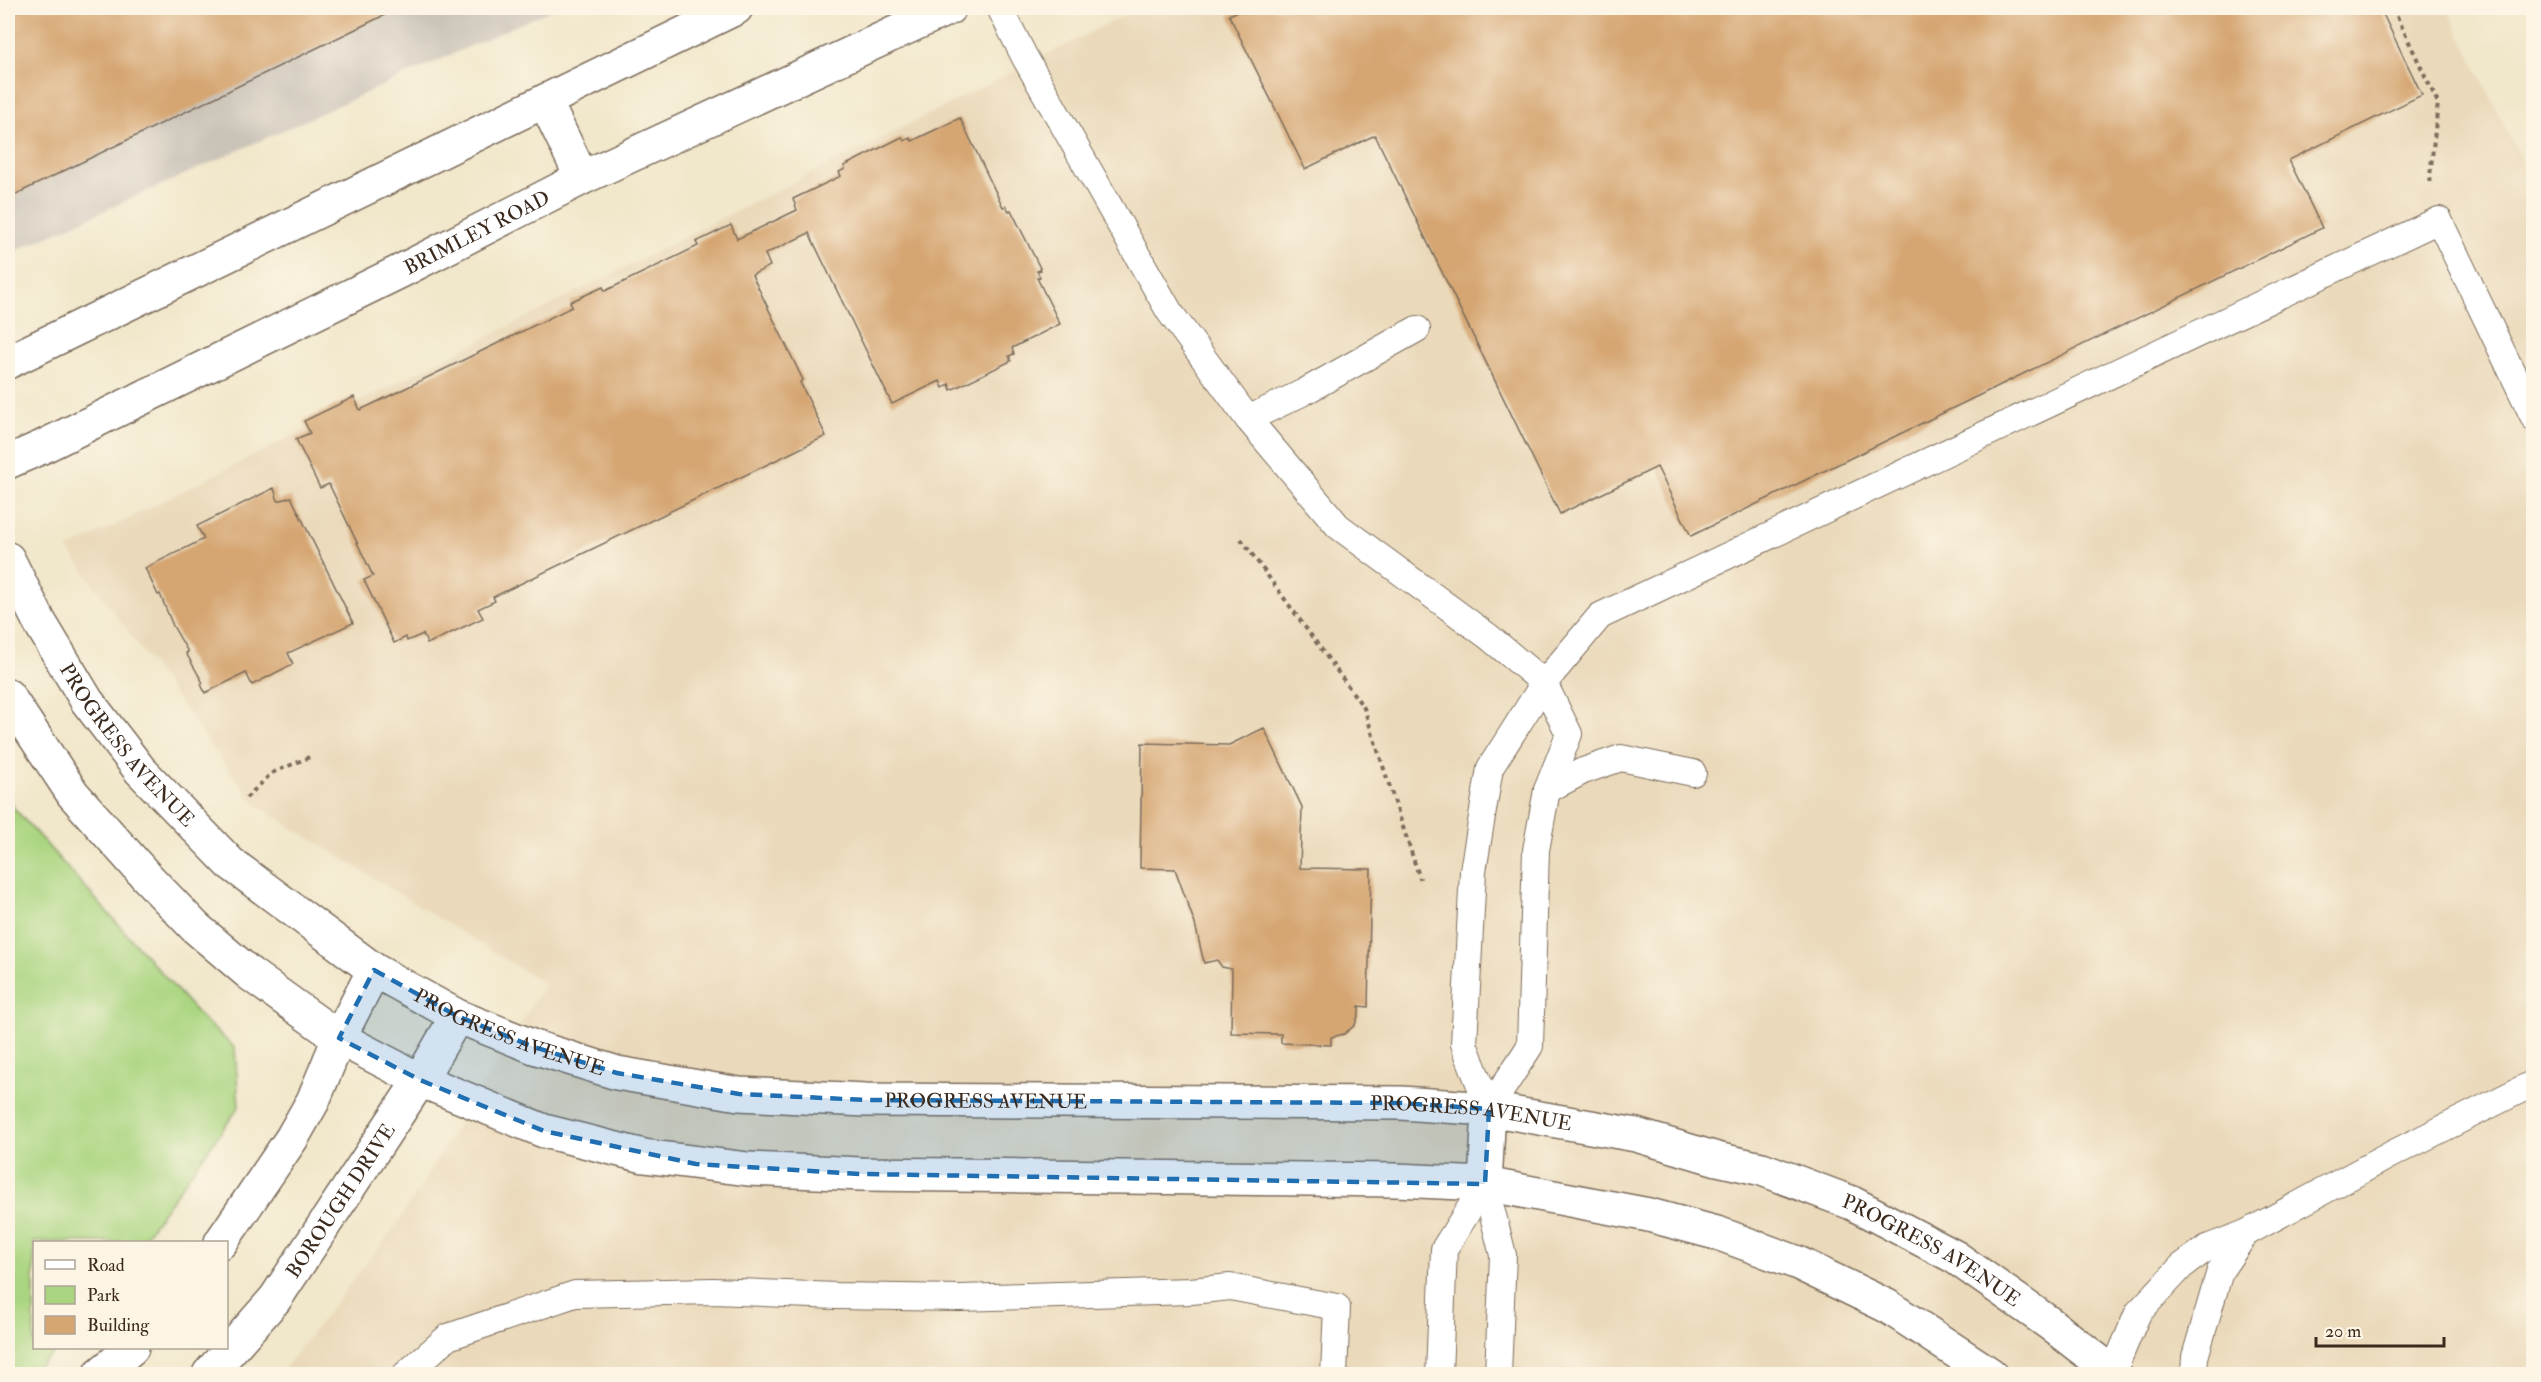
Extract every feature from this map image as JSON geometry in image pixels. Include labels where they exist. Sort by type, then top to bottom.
[{"type":"main road","points":[[8,362],[736,8]]},
{"type":"main road","name":"BRIMLEY ROAD","points":[[8,462],[401,271],[582,178],[949,8]]},
{"type":"main road","points":[[545,100],[582,178]]},
{"type":"main road","name":"PROGRESS AVENUE","points":[[8,559],[39,621],[87,701],[140,770],[230,863],[374,970],[458,1016],[534,1047],[617,1073],[739,1094],[866,1100],[1401,1103],[1489,1109],[1636,1135],[1717,1159],[1762,1169],[1852,1203],[1955,1257],[2049,1323],[2113,1374]]},
{"type":"main road","points":[[8,696],[73,794],[195,927],[250,974],[339,1038],[420,1080],[544,1131],[644,1156],[748,1169],[861,1174],[1396,1180],[1485,1184],[1649,1215],[1720,1234],[1798,1263],[1887,1306],[1990,1374]]},
{"type":"main road","points":[[222,1241],[292,1138],[313,1101],[339,1038],[374,970]]},
{"type":"main road","name":"BOROUGH DRIVE","points":[[209,1374],[275,1299],[420,1080],[458,1016]]},
{"type":"main road","points":[[1485,1184],[1489,1109]]},
{"type":"main road","points":[[100,1374],[130,1349]]},
{"type":"lane","points":[[1000,8],[1024,56],[1169,310],[1248,418],[1338,526],[1489,637],[1544,683],[1569,734],[1547,790],[1536,850],[1530,1046],[1489,1109]]},
{"type":"lane","points":[[1489,1109],[1464,1044],[1473,871],[1490,768],[1544,683],[1600,616],[2439,220],[2534,418]]},
{"type":"lane","points":[[1248,418],[1304,392],[1417,329]]},
{"type":"lane","points":[[1547,790],[1583,771],[1621,758],[1693,773]]},
{"type":"lane","points":[[2113,1374],[2138,1313],[2182,1266],[2207,1248],[2246,1233],[2392,1154],[2534,1083]]},
{"type":"lane","points":[[1439,1374],[1444,1249],[1485,1184]]},
{"type":"lane","points":[[1485,1184],[1503,1255],[1498,1374]]},
{"type":"lane","points":[[2194,1374],[2195,1357],[2220,1271],[2246,1233]]},
{"type":"lane","points":[[406,1374],[448,1337],[575,1294],[713,1291],[960,1298],[1191,1291],[1230,1287],[1337,1307],[1334,1374]]},
{"type":"path","points":[[2393,8],[2438,102],[2430,176],[2439,220]]},
{"type":"path","points":[[1241,539],[1364,708],[1420,879]]},
{"type":"path","points":[[246,798],[272,773],[312,756]]},
{"type":"highlighted area","points":[[374,970],[457,1016],[534,1047],[617,1073],[739,1094],[866,1100],[1401,1103],[1489,1109],[1485,1184],[861,1174],[696,1164],[544,1131],[420,1080],[339,1038]]},
{"type":"shaded area","points":[[8,8],[555,8],[8,254]]},
{"type":"shaded area","points":[[1139,8],[2447,8],[2533,184],[2533,1374],[280,1374],[397,1224],[545,984],[253,803],[68,549]]},
{"type":"green space","points":[[8,797],[13,807],[202,1018],[235,1048],[239,1107],[142,1241],[33,1241],[33,1349],[58,1349],[29,1374],[8,1374]]},
{"type":"building","points":[[8,8],[399,8],[8,198]]},
{"type":"building","points":[[1246,8],[2380,8],[2422,95],[2289,160],[2322,228],[1691,536],[1657,467],[1560,514],[1375,135],[1305,169],[1229,15]]},
{"type":"building","points":[[960,118],[1003,207],[1006,206],[1009,211],[1011,210],[1041,270],[1037,271],[1040,277],[1037,278],[1060,324],[1012,348],[1014,354],[1009,356],[1011,361],[951,390],[949,384],[943,388],[940,381],[892,404],[809,233],[765,254],[770,266],[752,275],[803,380],[800,382],[826,436],[493,597],[495,601],[478,609],[483,618],[427,644],[423,634],[407,641],[406,637],[394,643],[364,580],[373,576],[329,484],[320,488],[296,439],[310,433],[304,421],[354,397],[360,410],[572,307],[570,302],[603,287],[605,291],[698,246],[696,242],[731,225],[737,239],[797,210],[793,199],[841,176],[839,172],[845,169],[844,166],[902,137],[904,141],[910,138],[912,141]]},
{"type":"building","points":[[274,488],[278,501],[291,497],[353,623],[288,653],[293,664],[252,685],[246,673],[205,693],[201,684],[203,683],[145,568],[204,539],[197,526]]},
{"type":"building","points":[[1264,728],[1302,807],[1300,868],[1371,869],[1368,1007],[1359,1006],[1355,1025],[1344,1034],[1331,1037],[1331,1045],[1281,1043],[1281,1034],[1231,1033],[1232,969],[1222,967],[1217,960],[1204,963],[1195,924],[1175,869],[1140,868],[1142,743],[1229,745]]}]
